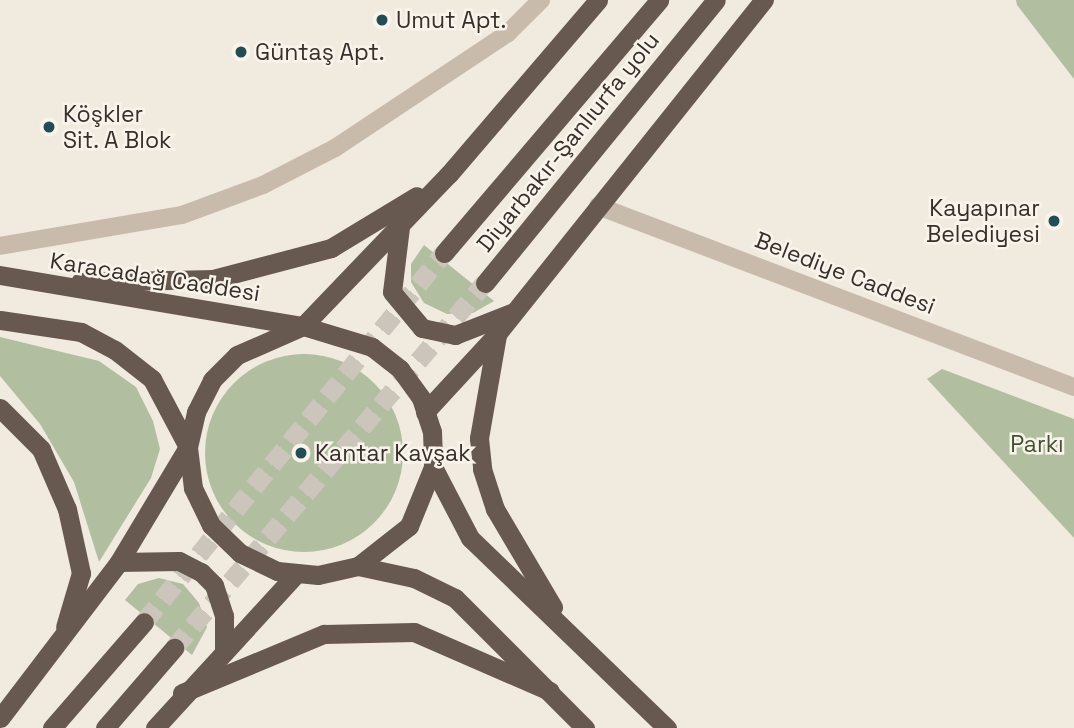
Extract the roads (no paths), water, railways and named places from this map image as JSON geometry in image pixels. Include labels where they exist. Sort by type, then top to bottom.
[{"type":"highway","points":[[585,728],[455,598],[414,578],[358,566],[297,573],[240,553],[211,524],[193,488],[188,447],[195,412],[212,380],[237,355],[303,326],[449,174],[598,0]]},
{"type":"highway","name":"Diyarbakır-Şanlıurfa yolu","points":[[444,253],[659,0]]},
{"type":"highway","name":"Diyarbakır-Şanlıurfa yolu","points":[[485,283],[716,0]]},
{"type":"highway","points":[[425,412],[497,334],[764,0]]},
{"type":"highway","points":[[47,284],[213,279],[320,251],[383,219],[449,174]]},
{"type":"highway","points":[[400,226],[392,292],[422,328],[455,335],[514,311]]},
{"type":"highway","name":"Karacadağ Caddesi","points":[[0,275],[303,326]]},
{"type":"highway","points":[[0,320],[81,332],[115,350],[152,379],[188,447]]},
{"type":"highway","points":[[303,326],[372,347],[400,369],[425,412],[433,467],[470,538],[667,728]]},
{"type":"highway","points":[[497,334],[479,438],[482,469],[495,509],[577,642]]},
{"type":"highway","points":[[0,408],[41,449],[76,546],[81,573],[60,645]]},
{"type":"highway","points":[[0,718],[60,645],[119,562],[188,447]]},
{"type":"highway","points":[[358,566],[409,526],[433,467]]},
{"type":"highway","points":[[119,562],[179,561],[201,572],[214,585],[224,616],[224,650]]},
{"type":"highway","points":[[155,728],[182,693],[297,573]]},
{"type":"highway","points":[[52,728],[144,622]]},
{"type":"highway","points":[[182,693],[324,635],[414,632],[550,691]]},
{"type":"highway","points":[[105,728],[174,648]]},
{"type":"street","points":[[0,246],[183,215],[263,185],[335,148],[508,33],[541,0]]},
{"type":"street","name":"Belediye Caddesi","points":[[598,206],[1074,387]]},
{"type":"tunnel","points":[[144,622],[444,253]]},
{"type":"tunnel","points":[[174,648],[485,283]]},
{"type":"place","name":"Umut Apt.","points":[[382,20]]},
{"type":"place","name":"Güntaş Apt.","points":[[241,52]]},
{"type":"place","name":"Köşkler Sit. A Blok","points":[[49,127]]},
{"type":"place","name":"Kayapınar Belediyesi","points":[[1054,221]]},
{"type":"place","name":"Kantar Kavşak","points":[[301,453]]},
{"type":"park label","name":"Parkı","points":[[1037,444]]}]
